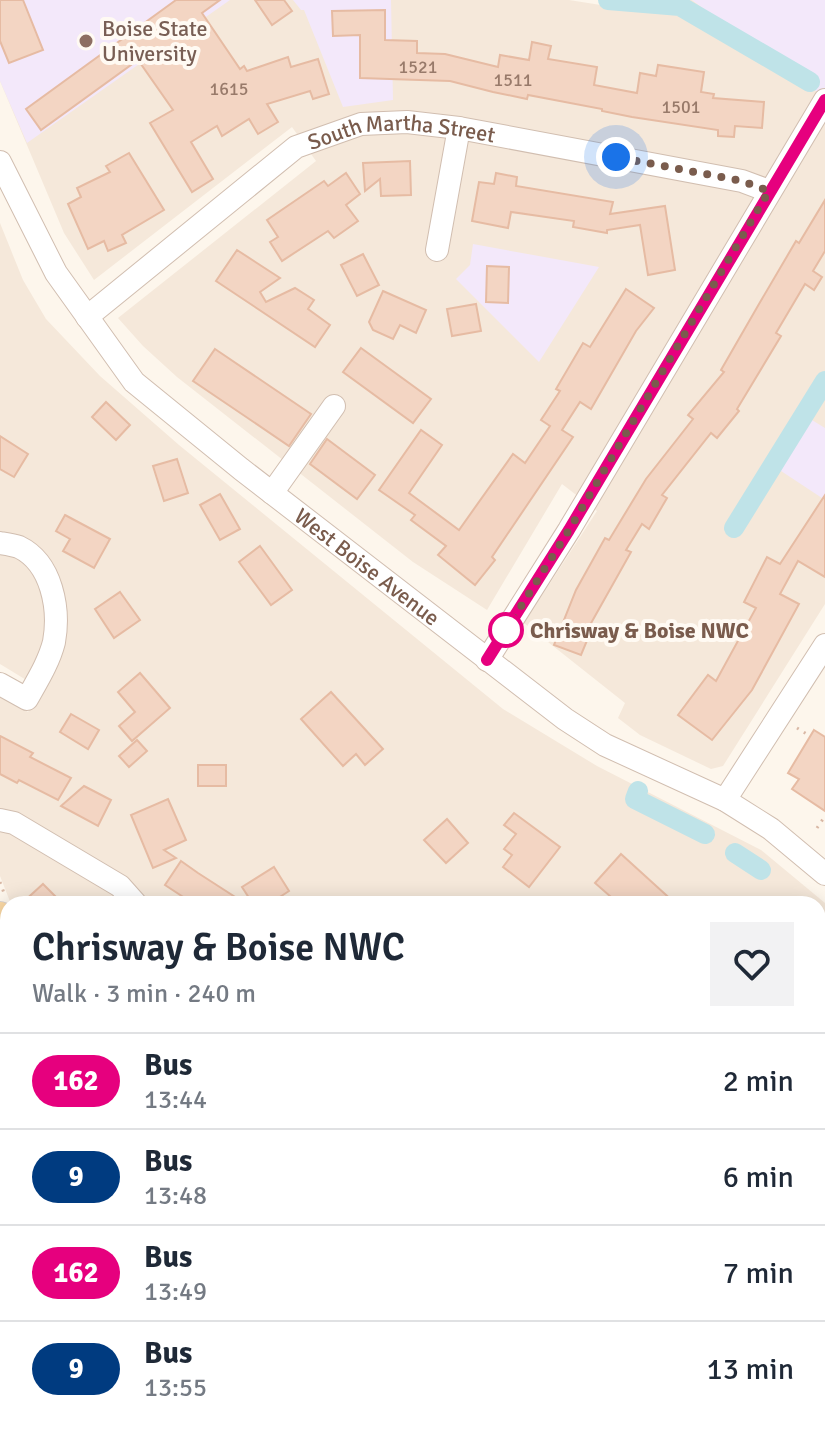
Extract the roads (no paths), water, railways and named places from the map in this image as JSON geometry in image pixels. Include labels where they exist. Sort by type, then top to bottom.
[{"type":"street","points":[[487,660],[569,530],[825,100]]},
{"type":"street","name":"South Martha Street","points":[[87,317],[296,147],[361,124],[407,122],[459,128],[742,181],[769,191]]},
{"type":"street","points":[[437,250],[459,128]]},
{"type":"street","name":"West Boise Avenue","points":[[0,162],[56,273],[134,382],[487,660],[605,745],[725,800],[771,829],[825,874]]},
{"type":"street","points":[[272,493],[334,406]]},
{"type":"street","points":[[0,543],[19,547],[40,565],[49,580],[56,622],[48,660],[27,699],[0,684]]},
{"type":"street","points":[[725,800],[825,645]]},
{"type":"street","points":[[0,820],[14,823],[120,886],[129,896]]},
{"type":"waterway","points":[[608,0],[680,6],[810,82]]},
{"type":"waterway","points":[[734,528],[825,381]]},
{"type":"waterway","points":[[638,791],[635,799],[705,834]]},
{"type":"waterway","points":[[735,853],[761,870]]},
{"type":"place","name":"Boise State University","points":[[86,41]]},
{"type":"place","name":"Chrisway & Boise NWC","points":[[506,630]]}]
